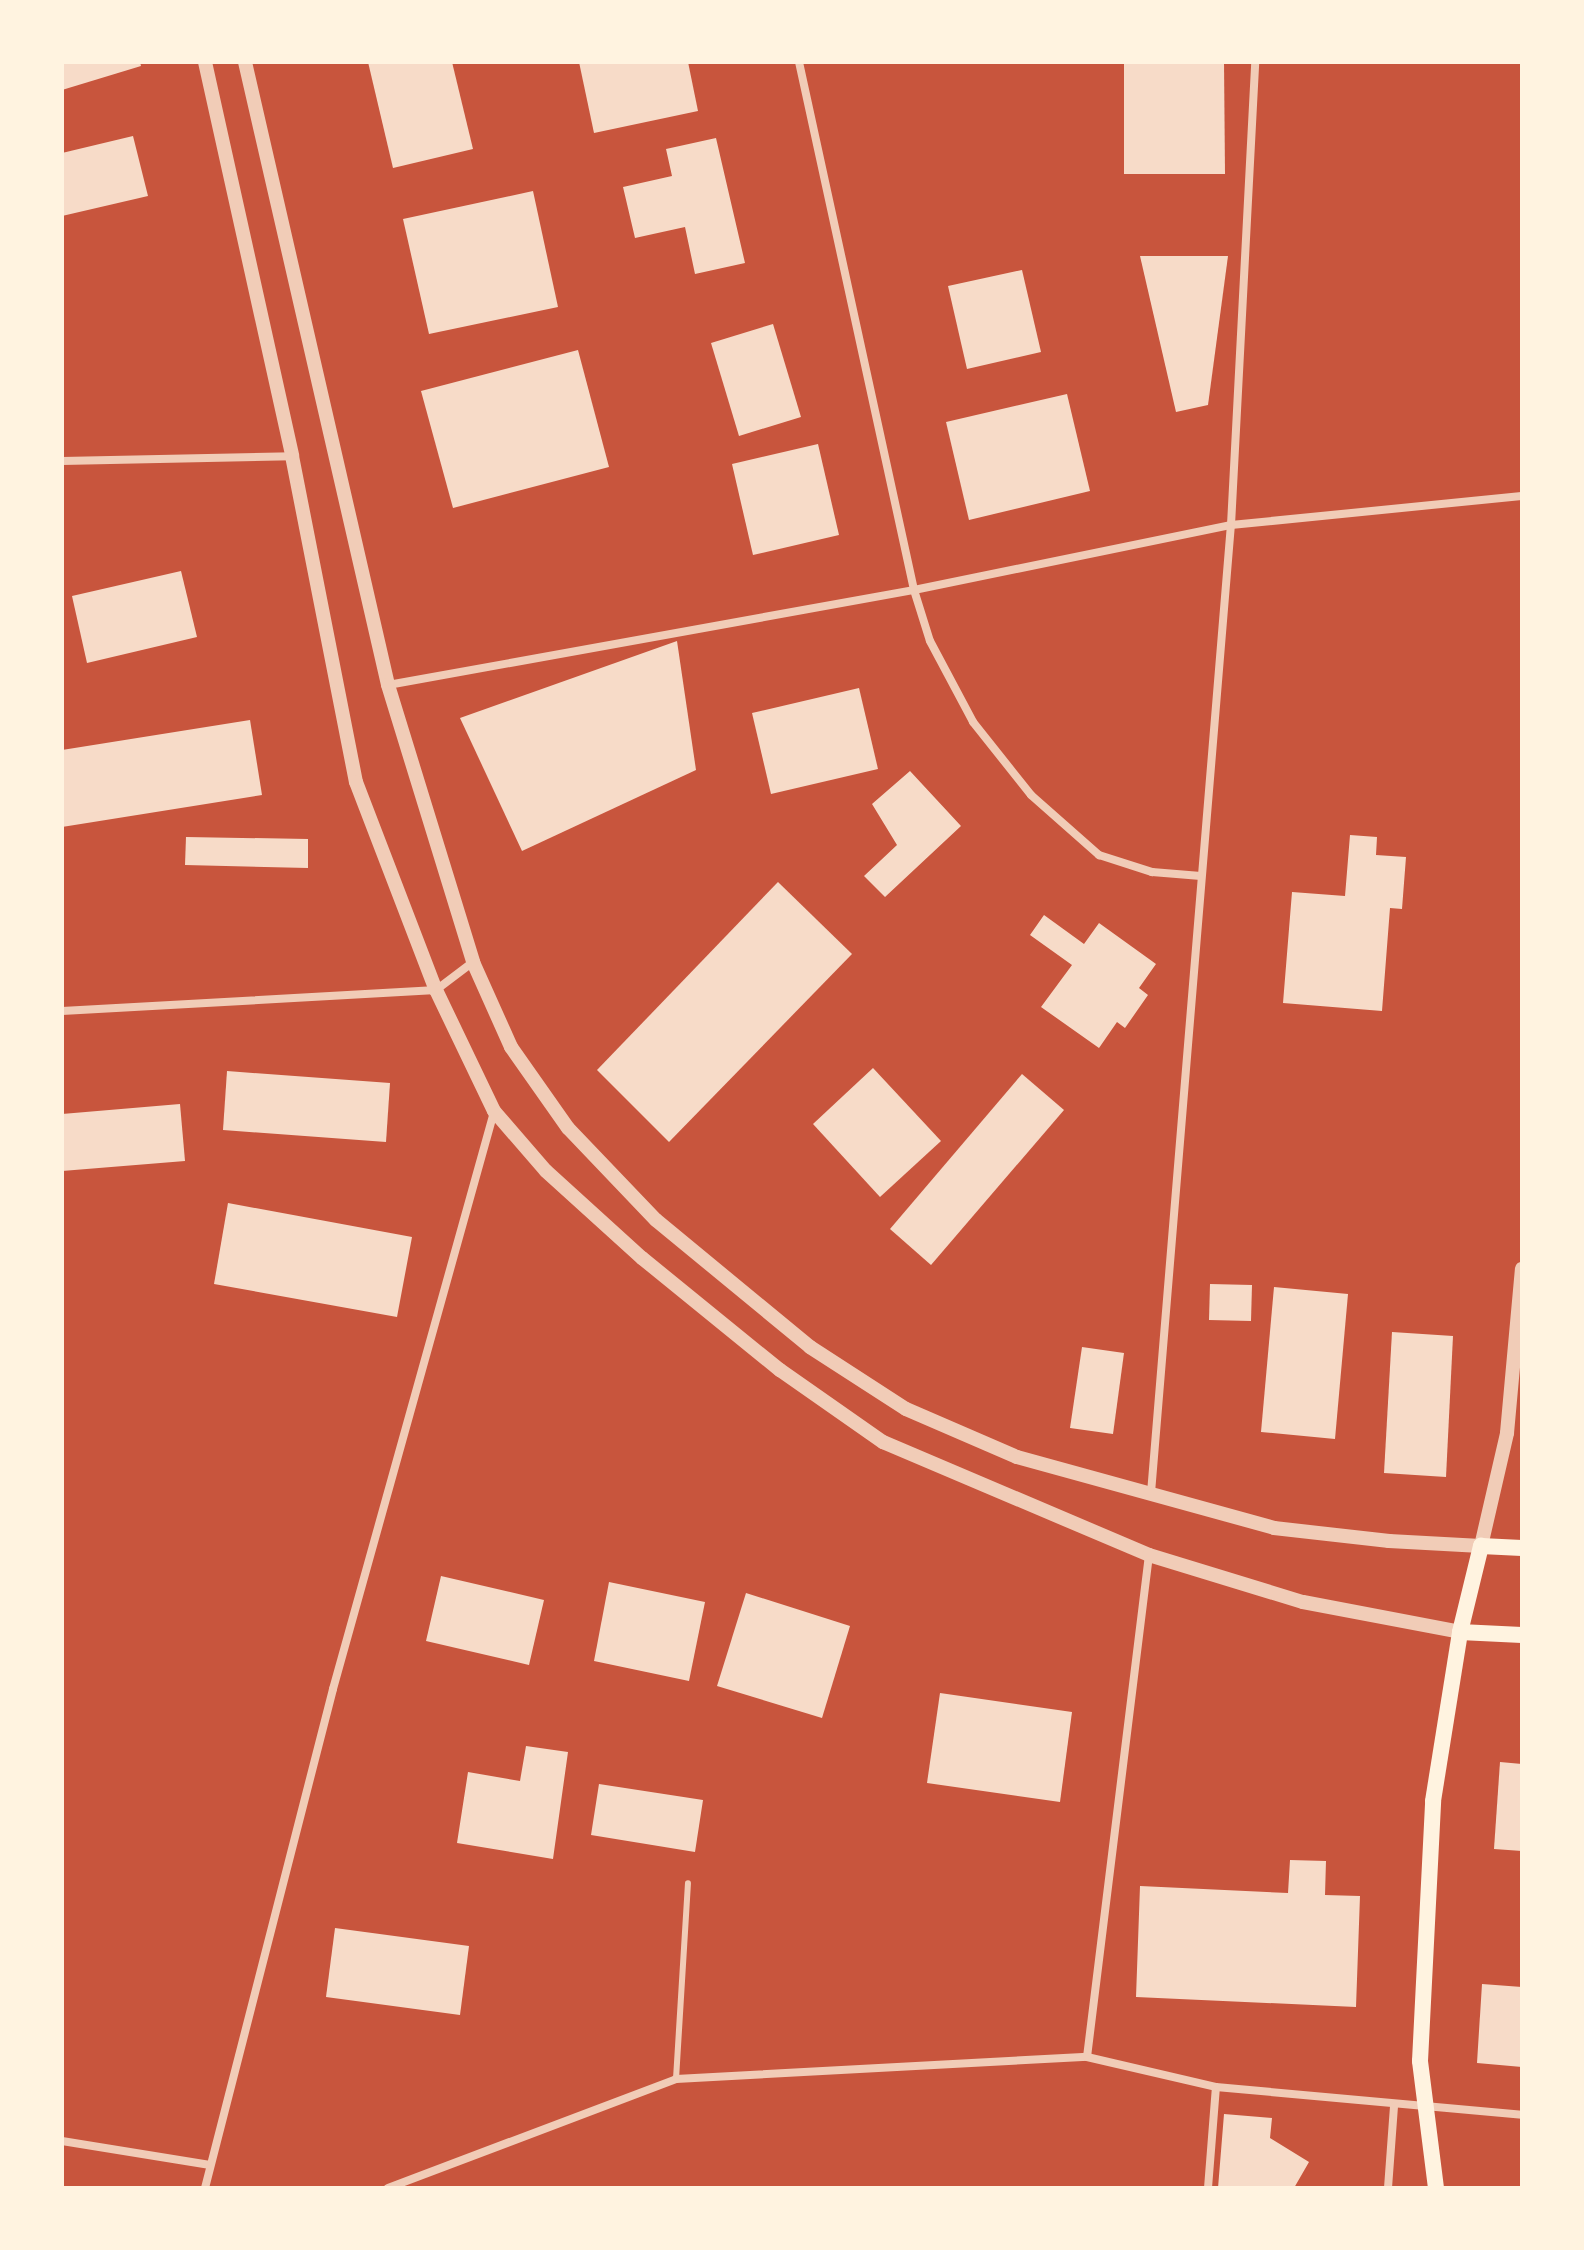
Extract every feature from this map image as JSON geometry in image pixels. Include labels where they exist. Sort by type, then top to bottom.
[{"type":"main road","points":[[1436,2188],[1420,2061],[1433,1801],[1460,1632],[1481,1546],[1522,1548]]},
{"type":"main road","points":[[1460,1632],[1522,1635]]},
{"type":"street","points":[[205,62],[292,456],[356,782],[436,990],[494,1111],[546,1171],[642,1258],[780,1370],[883,1442],[1149,1555],[1303,1602],[1460,1632]]},
{"type":"street","points":[[245,62],[388,685],[473,962],[511,1047],[568,1128],[656,1220],[798,1338],[906,1409],[1017,1457],[1274,1528],[1481,1546],[1507,1433],[1522,1269]]},
{"type":"street","points":[[799,62],[914,590],[930,641],[973,722],[1031,795],[1099,855],[1152,872],[1201,876]]},
{"type":"street","points":[[1151,1493],[1231,525],[1255,62]]},
{"type":"street","points":[[62,461],[292,456]]},
{"type":"street","points":[[388,685],[914,590],[1231,525],[1522,496]]},
{"type":"street","points":[[62,1011],[436,990],[473,962]]},
{"type":"street","points":[[205,2188],[333,1689],[494,1111]]},
{"type":"street","points":[[1087,2057],[1149,1555]]},
{"type":"street","points":[[388,2188],[676,2079],[1087,2057],[1216,2087],[1394,2106],[1522,2115]]},
{"type":"street","points":[[1208,2188],[1216,2087]]},
{"type":"street","points":[[1388,2188],[1394,2106]]},
{"type":"street","points":[[62,2141],[210,2165]]},
{"type":"lane","points":[[676,2079],[688,1883]]},
{"type":"building","points":[[62,62],[140,62],[141,66],[62,90]]},
{"type":"building","points":[[368,62],[452,62],[473,149],[393,168]]},
{"type":"building","points":[[579,62],[688,62],[698,111],[594,133]]},
{"type":"building","points":[[1124,62],[1224,62],[1225,174],[1124,174]]},
{"type":"building","points":[[133,136],[148,196],[62,216],[62,153]]},
{"type":"building","points":[[716,138],[745,263],[695,274],[685,227],[635,238],[623,187],[672,176],[666,149]]},
{"type":"building","points":[[533,191],[558,307],[429,334],[403,219]]},
{"type":"building","points":[[1140,256],[1228,256],[1208,405],[1176,412]]},
{"type":"building","points":[[1022,270],[1041,352],[967,369],[948,286]]},
{"type":"building","points":[[773,324],[801,417],[739,436],[711,343]]},
{"type":"building","points":[[578,350],[609,467],[453,508],[421,391]]},
{"type":"building","points":[[1067,394],[1090,491],[969,520],[946,422]]},
{"type":"building","points":[[818,444],[839,535],[753,555],[732,464]]},
{"type":"building","points":[[181,571],[197,637],[87,663],[72,596]]},
{"type":"building","points":[[677,641],[696,770],[522,851],[460,718]]},
{"type":"building","points":[[859,688],[878,769],[771,794],[752,713]]},
{"type":"building","points":[[250,720],[262,795],[62,827],[62,750]]},
{"type":"building","points":[[910,771],[961,826],[885,897],[864,876],[897,845],[872,804]]},
{"type":"building","points":[[1350,835],[1377,837],[1376,855],[1406,857],[1402,909],[1390,908],[1382,1011],[1283,1003],[1292,892],[1345,896]]},
{"type":"building","points":[[186,837],[308,839],[308,868],[185,865]]},
{"type":"building","points":[[778,882],[852,954],[669,1142],[597,1070]]},
{"type":"building","points":[[1044,915],[1084,944],[1099,923],[1156,964],[1139,988],[1148,995],[1125,1028],[1117,1022],[1099,1048],[1041,1007],[1072,965],[1030,935]]},
{"type":"building","points":[[873,1068],[941,1141],[880,1197],[813,1124]]},
{"type":"building","points":[[227,1071],[390,1083],[386,1142],[223,1130]]},
{"type":"building","points":[[1022,1074],[1064,1110],[931,1265],[890,1229]]},
{"type":"building","points":[[180,1104],[185,1161],[62,1171],[62,1114]]},
{"type":"building","points":[[228,1203],[412,1237],[397,1317],[214,1284]]},
{"type":"building","points":[[1210,1284],[1252,1285],[1251,1321],[1209,1320]]},
{"type":"building","points":[[1274,1287],[1348,1294],[1335,1439],[1261,1432]]},
{"type":"building","points":[[1392,1332],[1453,1336],[1446,1477],[1384,1473]]},
{"type":"building","points":[[1082,1347],[1124,1353],[1113,1434],[1070,1428]]},
{"type":"building","points":[[441,1576],[544,1600],[529,1665],[426,1641]]},
{"type":"building","points":[[609,1582],[705,1602],[689,1681],[594,1661]]},
{"type":"building","points":[[746,1593],[850,1626],[822,1718],[717,1686]]},
{"type":"building","points":[[940,1693],[1072,1712],[1060,1802],[927,1783]]},
{"type":"building","points":[[526,1746],[568,1752],[553,1859],[457,1843],[468,1772],[520,1781]]},
{"type":"building","points":[[1500,1762],[1522,1764],[1522,1851],[1494,1849]]},
{"type":"building","points":[[599,1784],[703,1800],[695,1852],[591,1835]]},
{"type":"building","points":[[1290,1860],[1326,1861],[1325,1895],[1360,1896],[1356,2007],[1136,1997],[1140,1886],[1288,1893]]},
{"type":"building","points":[[335,1928],[469,1946],[460,2015],[326,1997]]},
{"type":"building","points":[[1482,1984],[1522,1987],[1522,2067],[1477,2063]]},
{"type":"building","points":[[1224,2114],[1272,2118],[1270,2138],[1309,2162],[1294,2188],[1218,2188]]}]
